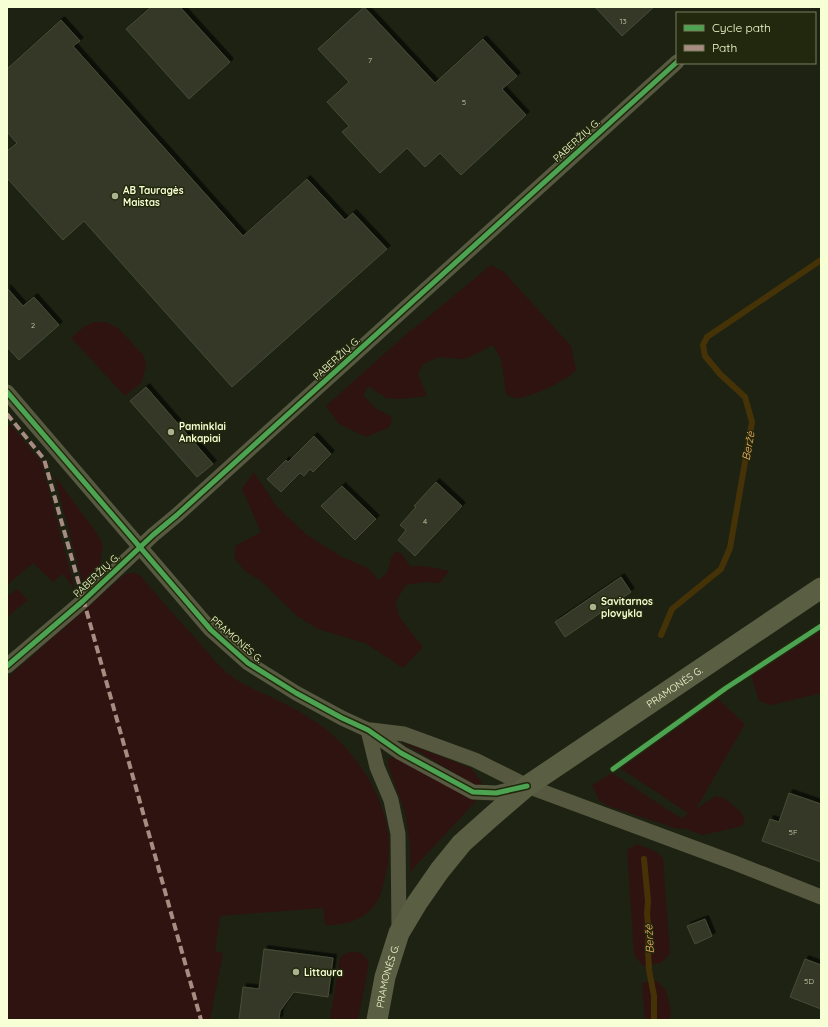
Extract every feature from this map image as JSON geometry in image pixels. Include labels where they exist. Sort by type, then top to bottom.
[{"type":"main road","name":"PRAMONĖS G.","points":[[377,1020],[385,977],[399,933],[440,870],[462,844],[527,786],[821,588]]},
{"type":"street","name":"PABERŽIŲ G.","points":[[7,666],[83,601],[139,548],[676,63]]},
{"type":"street","name":"PRAMONĖS G.","points":[[7,392],[210,630],[248,663],[296,693],[342,718],[368,730],[401,753],[473,792],[496,793],[527,786]]},
{"type":"street","name":"PRAMONĖS G.","points":[[368,730],[404,734],[475,760],[527,786],[735,863],[821,897]]},
{"type":"street","name":"PRAMONĖS G.","points":[[368,730],[378,767],[391,800],[398,834],[399,933]]},
{"type":"shaded area","points":[[491,265],[504,272],[571,346],[576,370],[564,379],[537,393],[520,398],[514,398],[506,394],[501,359],[493,345],[468,358],[459,359],[439,357],[423,364],[418,374],[427,396],[401,399],[386,398],[368,386],[363,395],[375,408],[392,417],[390,427],[366,437],[339,424],[326,406],[411,330]]},
{"type":"shaded area","points":[[94,322],[106,322],[118,328],[144,356],[146,365],[143,378],[140,384],[125,396],[71,338],[85,326]]},
{"type":"shaded area","points":[[10,424],[42,463],[75,590],[63,574],[53,582],[33,563],[7,585],[7,427]]},
{"type":"shaded area","points":[[254,472],[277,507],[307,535],[342,557],[368,568],[379,580],[387,573],[391,558],[395,552],[401,553],[410,566],[425,566],[449,571],[440,583],[424,582],[406,585],[396,601],[399,617],[423,647],[403,668],[365,643],[318,629],[297,616],[261,581],[245,571],[235,559],[235,546],[261,532],[242,489]]},
{"type":"shaded area","points":[[54,475],[94,529],[103,544],[99,569],[83,584]]},
{"type":"shaded area","points":[[129,573],[140,575],[214,660],[227,672],[245,685],[290,707],[326,729],[353,756],[374,789],[386,824],[389,854],[382,890],[373,907],[367,913],[360,918],[344,924],[325,925],[323,908],[220,916],[215,951],[223,953],[210,1020],[7,1020],[7,678],[123,576]]},
{"type":"shaded area","points":[[17,589],[28,600],[7,617],[7,597]]},
{"type":"shaded area","points":[[821,628],[821,693],[771,705],[759,701],[751,674]]},
{"type":"shaded area","points":[[717,698],[745,724],[696,809],[716,796],[724,798],[741,812],[745,821],[742,826],[703,835],[683,828],[678,829],[608,806],[599,800],[592,785],[612,773],[682,819],[688,813],[620,768]]},
{"type":"shaded area","points":[[402,742],[471,768],[483,785],[479,787]]},
{"type":"shaded area","points":[[393,757],[476,801],[410,872],[410,844],[405,812],[388,765],[388,759]]},
{"type":"shaded area","points":[[637,844],[657,852],[663,859],[670,954],[661,963],[643,966],[634,955],[627,850]]},
{"type":"shaded area","points":[[350,952],[362,954],[369,964],[358,1020],[330,1020],[340,958],[346,953]]},
{"type":"shaded area","points":[[657,981],[666,990],[671,1012],[669,1020],[645,1020],[642,983]]},
{"type":"building","points":[[151,7],[180,7],[230,62],[189,99],[126,29]]},
{"type":"building","points":[[364,7],[435,83],[483,39],[517,76],[502,89],[526,115],[461,175],[440,153],[425,167],[407,148],[380,173],[342,132],[349,126],[327,102],[349,82],[318,49]]},
{"type":"building","points":[[595,7],[654,7],[622,36]]},
{"type":"building","name":"AB Tauragės Maistas","points":[[61,20],[80,41],[73,46],[243,236],[307,179],[345,220],[353,213],[387,249],[232,387],[84,221],[63,240],[7,178],[7,151],[17,143],[7,132],[7,69]]},
{"type":"building","points":[[7,288],[23,306],[34,297],[59,325],[19,360],[7,347]]},
{"type":"building","name":"Paminklai Ankapiai","points":[[146,387],[213,464],[197,477],[130,401]]},
{"type":"building","points":[[314,436],[331,454],[313,472],[310,469],[304,476],[300,473],[281,492],[267,479],[286,460],[288,462]]},
{"type":"building","points":[[436,482],[462,506],[415,556],[398,540],[406,530],[400,525],[416,507],[414,506]]},
{"type":"building","points":[[342,486],[376,519],[355,540],[321,506]]},
{"type":"building","name":"Savitarnos plovykla","points":[[621,577],[631,592],[565,637],[555,622]]},
{"type":"building","points":[[789,793],[821,804],[821,862],[762,841],[770,819],[779,822]]},
{"type":"building","points":[[705,919],[712,936],[695,944],[687,926]]},
{"type":"building","name":"Littaura","points":[[264,949],[333,958],[328,997],[294,992],[280,1011],[279,1020],[239,1020],[243,987],[259,989]]},
{"type":"building","points":[[805,959],[821,965],[821,1009],[790,997]]},
{"type":"waterway","name":"Beržė","points":[[661,635],[672,609],[721,569],[730,548],[752,422],[745,397],[720,374],[705,356],[703,345],[707,337],[821,260]]},
{"type":"waterway","name":"Beržė","points":[[644,859],[648,901],[649,970],[654,996],[654,1020]]},
{"type":"marked path","points":[[7,414],[44,459],[201,1020]]},
{"type":"cycle path","points":[[7,666],[83,601],[153,535],[177,515],[676,63]]},
{"type":"cycle path","points":[[7,392],[211,630],[248,663],[296,693],[342,718],[368,730],[401,753],[473,792],[496,793],[527,786]]},
{"type":"cycle path","points":[[613,769],[726,688],[821,626]]},
{"type":"place","name":"AB Tauragės Maistas","points":[[115,196]]},
{"type":"place","name":"Paminklai Ankapiai","points":[[171,432]]},
{"type":"place","name":"Savitarnos plovykla","points":[[593,607]]},
{"type":"place","name":"Littaura","points":[[296,972]]}]
